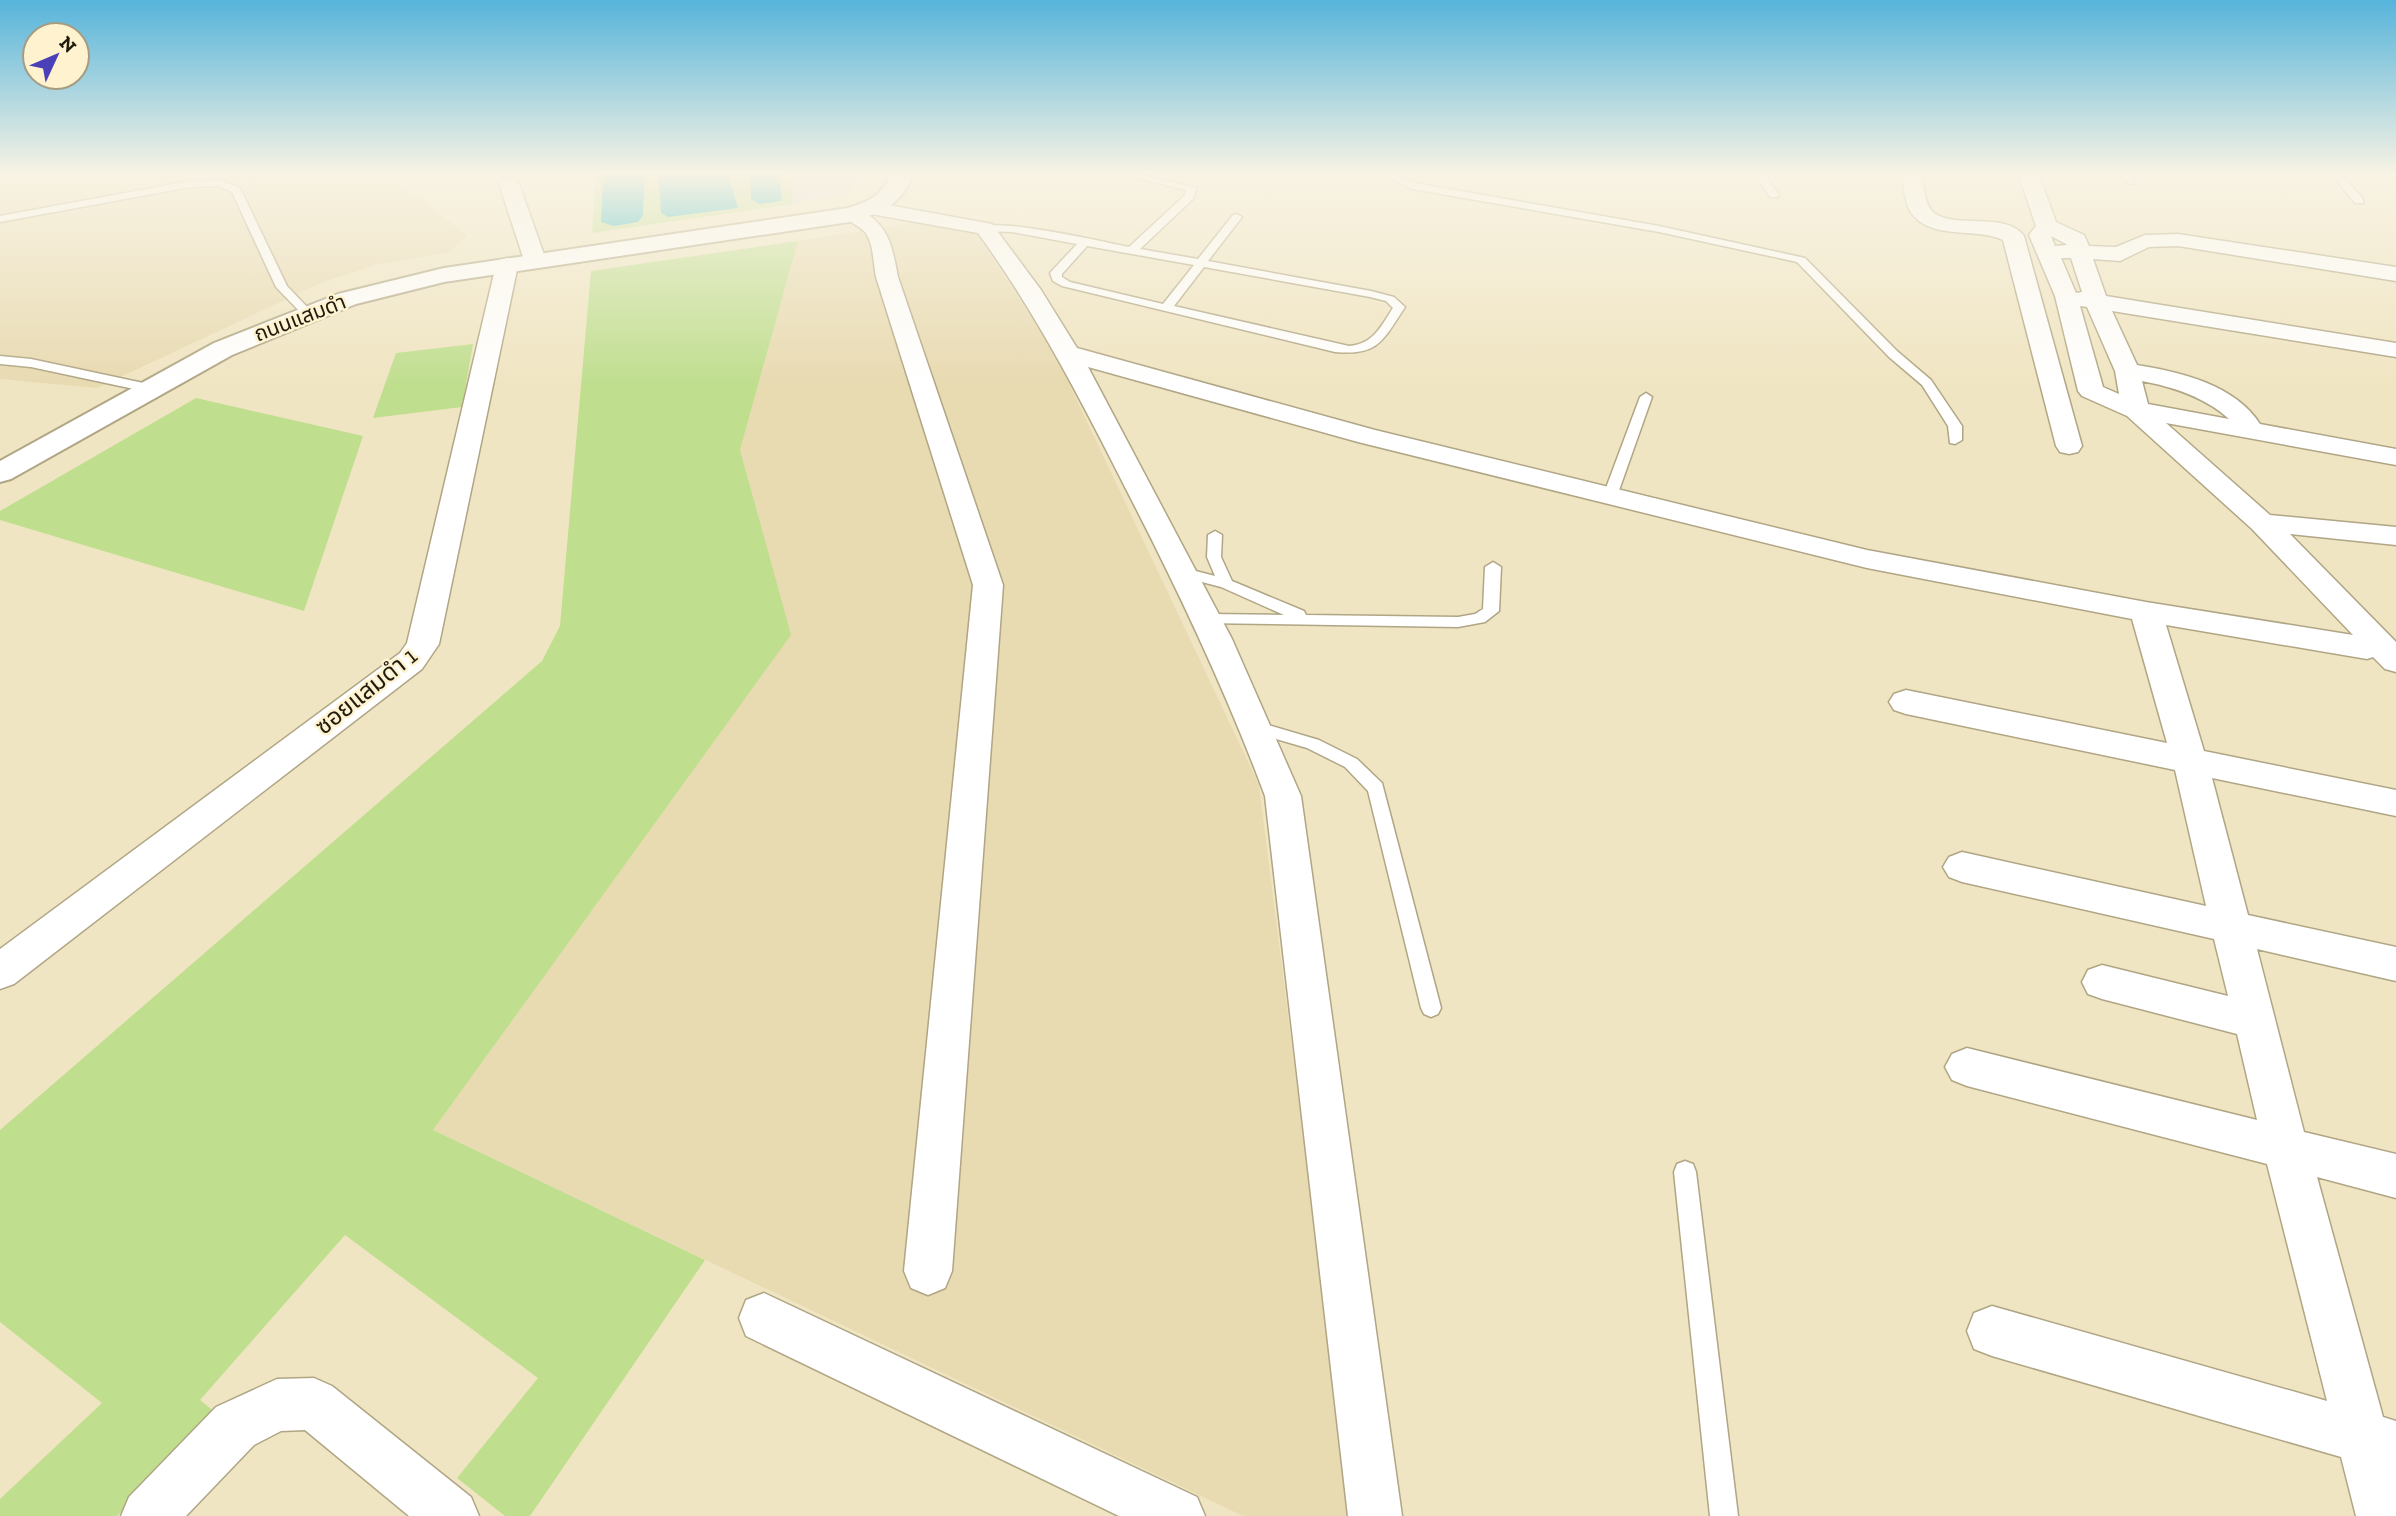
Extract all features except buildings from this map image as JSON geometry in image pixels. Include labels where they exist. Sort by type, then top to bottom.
[{"type":"street","points":[[518,244],[521,263]]},
{"type":"street","name":"ถนนแสมดำ","points":[[0,473],[223,348],[307,313],[408,282],[661,244]]},
{"type":"street","points":[[880,244],[887,277],[988,585],[928,1271]]},
{"type":"street","points":[[997,244],[1070,354],[1184,573],[1258,728],[1283,796],[1376,1516]]},
{"type":"street","points":[[2015,244],[2069,446]]},
{"type":"street","points":[[2044,244],[2066,296],[2091,391],[2136,410],[2396,457]]},
{"type":"street","points":[[2077,244],[2096,301],[2127,371],[2136,410],[2262,523],[2396,661]]},
{"type":"street","points":[[2047,250],[2120,254],[2139,244]]},
{"type":"street","points":[[2202,244],[2396,274]]},
{"type":"street","name":"ซอยแสมดำ 1","points":[[0,972],[411,661],[423,644],[521,263]]},
{"type":"street","points":[[2066,296],[2396,350]]},
{"type":"street","points":[[1070,354],[1367,436],[1867,559],[2146,612],[2367,648]]},
{"type":"street","points":[[2127,371],[2164,377],[2194,387],[2238,412],[2247,420],[2252,431]]},
{"type":"street","points":[[2262,523],[2396,536]]},
{"type":"street","points":[[2146,612],[2189,760],[2286,1148],[2380,1443],[2383,1516]]},
{"type":"street","points":[[1906,702],[2396,803]]},
{"type":"street","points":[[1962,867],[2396,964]]},
{"type":"street","points":[[2102,982],[2254,1021]]},
{"type":"street","points":[[1967,1067],[2396,1176]]},
{"type":"street","points":[[764,1318],[1178,1516]]},
{"type":"street","points":[[1992,1331],[2380,1443]]},
{"type":"street","points":[[148,1516],[235,1426],[277,1405],[314,1404],[452,1516]]},
{"type":"lane","points":[[261,244],[282,287],[307,313]]},
{"type":"lane","points":[[1083,244],[1056,273],[1057,279],[1066,284],[1166,308],[1358,351],[1371,348],[1399,307],[1391,299],[1371,294],[1094,244]]},
{"type":"lane","points":[[1131,251],[1139,244]]},
{"type":"lane","points":[[1166,308],[1215,244]]},
{"type":"lane","points":[[1726,244],[1801,260],[1893,354],[1927,383],[1955,426],[1955,440]]},
{"type":"lane","points":[[0,360],[31,363],[148,388]]},
{"type":"lane","points":[[1610,496],[1646,397]]},
{"type":"lane","points":[[1215,535],[1214,557],[1226,584]]},
{"type":"lane","points":[[1207,620],[1458,622],[1479,618],[1491,611],[1493,567]]},
{"type":"lane","points":[[1184,573],[1226,584],[1307,619]]},
{"type":"lane","points":[[1258,728],[1313,744],[1351,764],[1376,788],[1432,1009]]},
{"type":"lane","points":[[1685,1172],[1724,1516]]},
{"type":"shaded area","points":[[0,244],[458,244],[450,252],[378,264],[321,283],[97,388],[0,379]]},
{"type":"shaded area","points":[[797,244],[983,244],[1054,352],[1259,785],[1351,1516],[1243,1516],[433,1130],[790,636],[740,450]]},
{"type":"green space","points":[[779,244],[797,244],[740,450],[791,635],[433,1130],[705,1260],[530,1516],[505,1516],[457,1478],[538,1378],[345,1235],[200,1400],[221,1417],[117,1516],[0,1516],[0,1499],[102,1403],[0,1322],[0,1130],[542,661],[560,626],[591,271]]},
{"type":"green space","points":[[473,344],[462,407],[373,418],[396,353]]},
{"type":"green space","points":[[196,398],[363,436],[304,611],[0,520],[0,511]]}]
